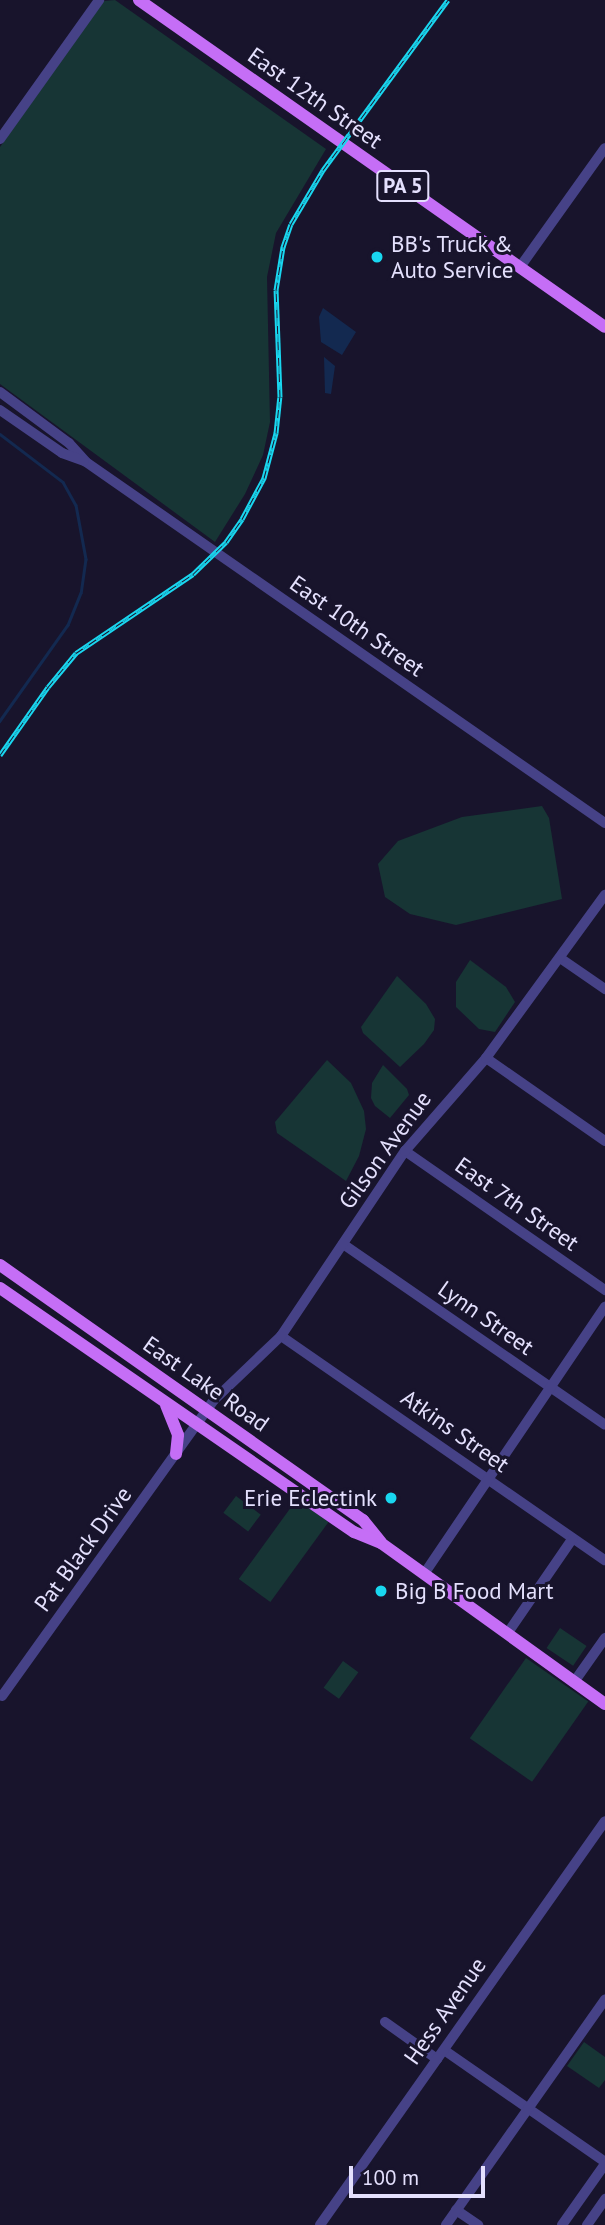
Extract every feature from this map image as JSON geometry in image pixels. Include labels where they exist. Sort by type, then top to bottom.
[{"type":"main road","name":"East 12th Street","points":[[139,0],[605,327]]},
{"type":"main road","name":"East Lake Road","points":[[0,1265],[363,1520],[381,1543]]},
{"type":"main road","name":"East Lake Road","points":[[0,1288],[354,1532],[381,1543],[605,1704]]},
{"type":"main road","points":[[166,1404],[177,1435],[176,1454]]},
{"type":"street","points":[[0,139],[99,0]]},
{"type":"street","points":[[520,267],[605,148]]},
{"type":"street","name":"East 10th Street","points":[[0,392],[69,443],[86,462],[605,824]]},
{"type":"street","name":"East 10th Street","points":[[0,410],[62,453],[86,462]]},
{"type":"street","name":"Gilson Avenue","points":[[197,1426],[226,1387],[281,1336],[405,1151],[486,1058],[605,895]]},
{"type":"street","points":[[560,958],[605,989]]},
{"type":"street","points":[[486,1058],[605,1141]]},
{"type":"street","name":"East 7th Street","points":[[405,1151],[605,1290]]},
{"type":"street","name":"Lynn Street","points":[[343,1244],[605,1425]]},
{"type":"street","points":[[424,1574],[605,1307]]},
{"type":"street","name":"Atkins Street","points":[[281,1336],[605,1560]]},
{"type":"street","name":"Pat Black Drive","points":[[2,1696],[197,1426]]},
{"type":"street","points":[[507,1634],[573,1538]]},
{"type":"street","points":[[574,1682],[605,1637]]},
{"type":"street","name":"Hess Avenue","points":[[320,2225],[605,1821]]},
{"type":"street","points":[[446,2225],[605,2000]]},
{"type":"street","points":[[385,2022],[529,2108],[605,2163],[562,2225]]},
{"type":"street","points":[[587,2225],[605,2199]]},
{"type":"street","points":[[456,2210],[478,2225]]},
{"type":"green space","points":[[115,0],[326,149],[276,233],[267,277],[270,422],[263,455],[245,494],[215,542],[0,384],[0,147],[104,1]]},
{"type":"green space","points":[[542,806],[549,818],[562,899],[456,925],[410,914],[385,897],[378,864],[398,841],[462,817]]},
{"type":"green space","points":[[470,960],[506,987],[515,1002],[495,1032],[479,1029],[456,1007],[456,982]]},
{"type":"green space","points":[[397,976],[426,1004],[435,1019],[434,1030],[424,1044],[400,1067],[363,1033],[361,1027]]},
{"type":"green space","points":[[327,1060],[351,1083],[364,1111],[366,1129],[359,1156],[346,1181],[277,1133],[275,1122]]},
{"type":"green space","points":[[383,1065],[407,1089],[409,1095],[390,1118],[375,1106],[371,1098],[372,1083]]},
{"type":"green space","points":[[236,1496],[261,1515],[248,1531],[223,1513]]},
{"type":"green space","points":[[297,1499],[329,1522],[270,1602],[239,1579]]},
{"type":"green space","points":[[560,1628],[587,1646],[573,1666],[547,1648]]},
{"type":"green space","points":[[526,1658],[588,1702],[532,1782],[470,1738]]},
{"type":"green space","points":[[343,1661],[358,1672],[339,1699],[324,1688]]},
{"type":"green space","points":[[584,2042],[605,2057],[605,2080],[599,2088],[567,2066]]},
{"type":"water","points":[[323,308],[356,332],[342,355],[321,342],[319,317]]},
{"type":"water","points":[[324,357],[335,366],[331,394],[325,393]]},
{"type":"waterway","points":[[0,434],[63,482],[76,505],[86,559],[81,593],[68,625],[0,721]]},
{"type":"railway","points":[[0,755],[48,687],[76,653],[193,574],[226,542],[242,519],[264,478],[276,433],[280,397],[276,290],[283,247],[291,224],[323,170],[448,0]]},
{"type":"place","name":"BB's Truck & Auto Service","points":[[377,257]]},
{"type":"place","name":"Erie Eclectink","points":[[391,1498]]},
{"type":"place","name":"Big B Food Mart","points":[[381,1591]]}]
